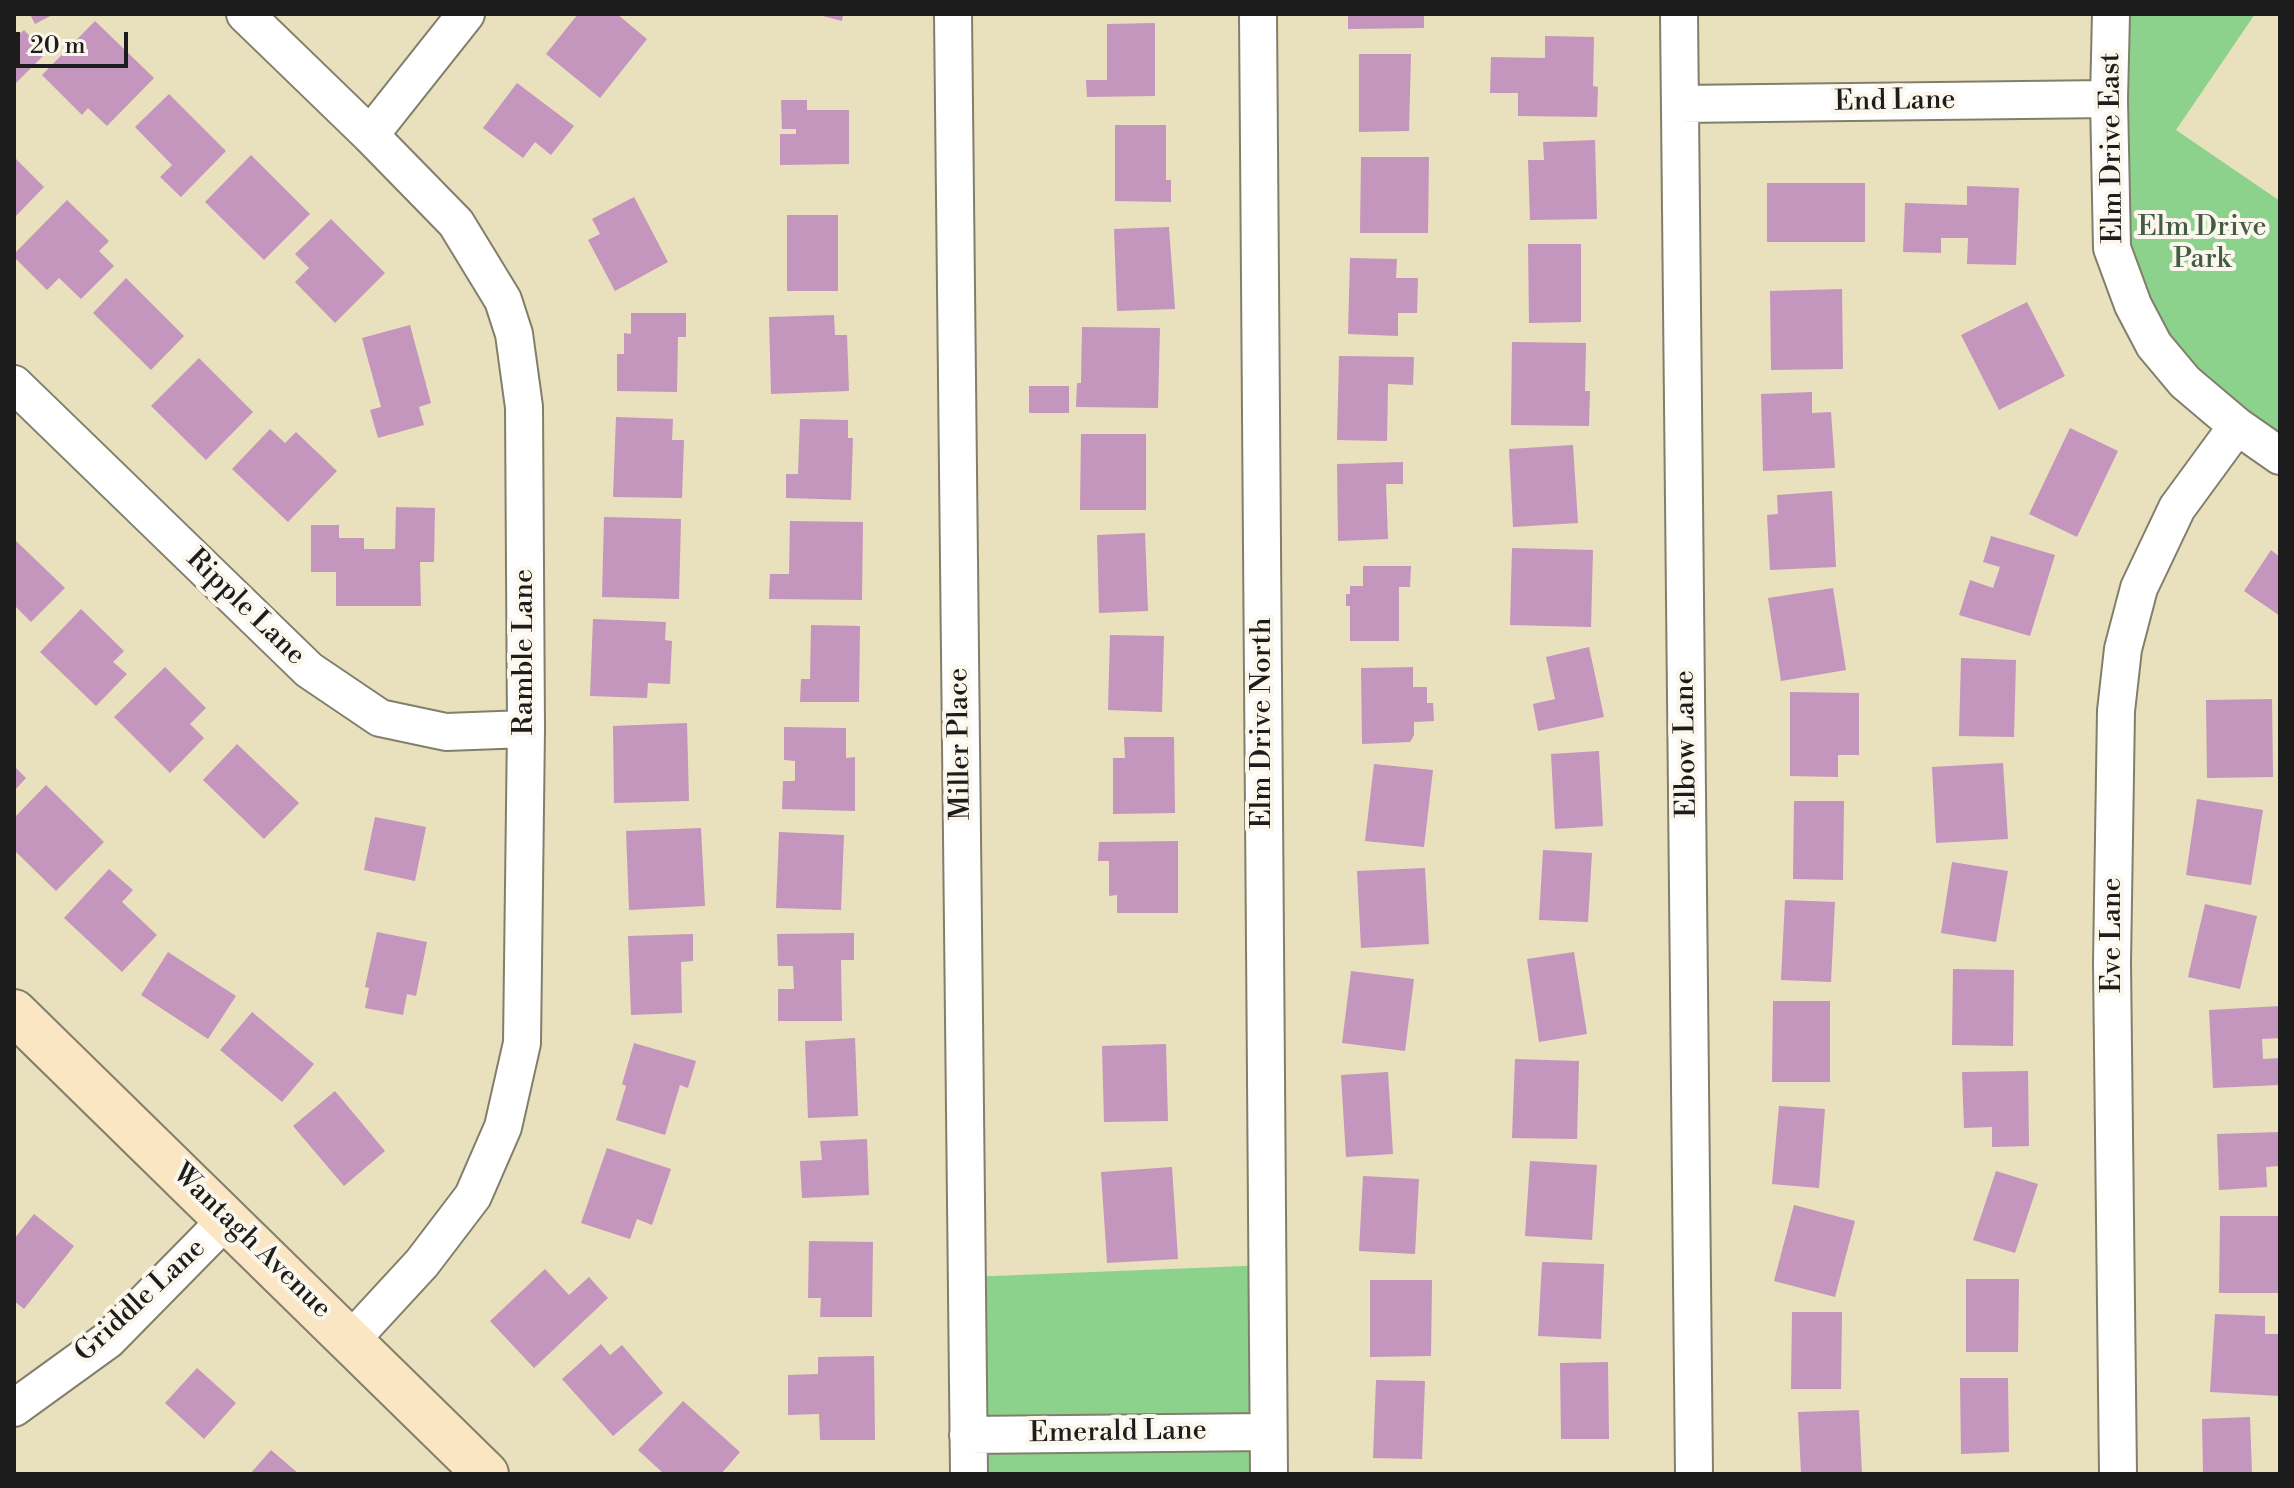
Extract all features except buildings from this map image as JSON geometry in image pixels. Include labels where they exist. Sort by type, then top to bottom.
[{"type":"main road","name":"Wantagh Avenue","points":[[14,1012],[486,1474]]},
{"type":"street","name":"Ramble Lane","points":[[245,14],[456,223],[503,300],[514,334],[524,407],[526,729],[522,1043],[503,1127],[473,1196],[422,1263],[351,1340]]},
{"type":"street","points":[[370,135],[466,14]]},
{"type":"street","name":"Miller Place","points":[[953,14],[969,1474]]},
{"type":"street","name":"Elm Drive North","points":[[1258,14],[1269,1474]]},
{"type":"street","name":"Elbow Lane","points":[[1679,14],[1694,1474]]},
{"type":"street","name":"Elm Drive East","points":[[2111,14],[2112,248],[2133,305],[2154,345],[2185,382],[2237,426],[2280,456]]},
{"type":"street","name":"End Lane","points":[[1680,104],[2109,99]]},
{"type":"street","name":"Ripple Lane","points":[[14,384],[309,670],[380,718],[446,732],[526,729]]},
{"type":"street","name":"Eve Lane","points":[[2118,1474],[2112,963],[2116,711],[2123,649],[2139,588],[2177,508],[2237,426]]},
{"type":"street","name":"Griddle Lane","points":[[14,1408],[108,1340],[227,1219]]},
{"type":"street","name":"Emerald Lane","points":[[968,1435],[1268,1432]]},
{"type":"green space","name":"Elm Drive Park","points":[[2118,14],[2255,14],[2176,130],[2280,201],[2280,448],[2188,379],[2119,248]]},
{"type":"green space","points":[[1269,1265],[1272,1474],[975,1474],[968,1277]]}]
